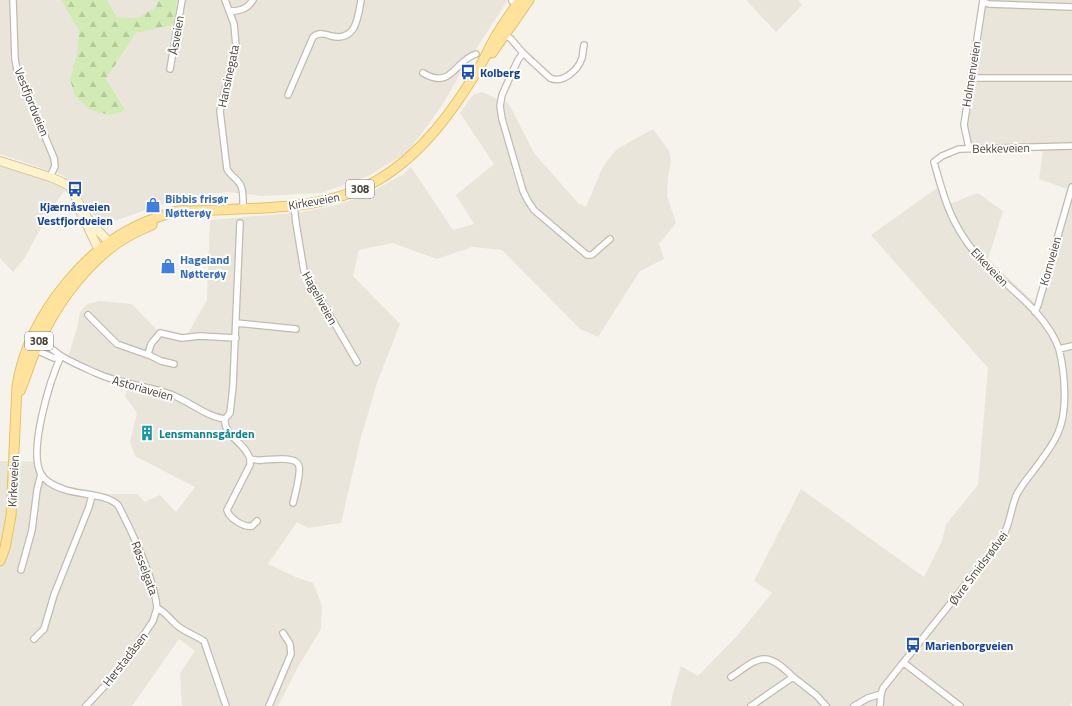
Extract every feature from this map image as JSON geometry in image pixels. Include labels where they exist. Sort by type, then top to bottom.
[{"type":"main road","name":"Kirkeveien","points":[[0,561],[5,548],[11,516],[17,400],[35,345],[66,296],[105,247],[120,234],[141,223],[181,210],[188,212],[294,206],[323,202],[344,196],[372,183],[398,166],[438,127],[480,66],[494,50],[515,0]]},
{"type":"main road","name":"Kirkeveien","points":[[502,33],[529,0]]},
{"type":"main road","points":[[0,161],[50,177],[69,186],[105,247]]},
{"type":"street","name":"Vestfjordveien","points":[[14,0],[15,54],[17,70],[54,158],[55,166],[50,177]]},
{"type":"street","name":"Åsveien","points":[[170,69],[182,0]]},
{"type":"street","name":"Hansinegata","points":[[226,0],[236,32],[236,46],[220,111],[227,169],[242,189],[243,208]]},
{"type":"street","points":[[230,11],[238,11],[246,8],[253,0]]},
{"type":"street","points":[[288,95],[313,36],[321,33],[342,37],[347,35],[353,30],[357,23],[361,0]]},
{"type":"street","points":[[983,1],[989,4],[1072,7]]},
{"type":"street","name":"Holmenveien","points":[[969,148],[964,126],[983,1]]},
{"type":"street","points":[[502,33],[550,78],[555,80],[566,77],[578,66],[582,58],[584,45]]},
{"type":"street","points":[[523,53],[518,60],[502,95],[500,112],[523,191],[528,201],[540,215],[587,255],[593,254],[610,239]]},
{"type":"street","points":[[423,73],[434,77],[444,78],[453,73],[468,57],[476,54]]},
{"type":"street","points":[[971,78],[1072,78]]},
{"type":"street","name":"Bekkeveien","points":[[934,162],[953,150],[969,148],[1072,146]]},
{"type":"street","name":"Eikeveien","points":[[934,162],[950,214],[960,232],[988,267],[1034,312],[1050,330],[1056,339],[1059,349]]},
{"type":"street","name":"Kornveien","points":[[1034,312],[1038,305],[1072,187]]},
{"type":"street","name":"Hageliveien","points":[[294,206],[304,271],[357,362]]},
{"type":"street","points":[[240,223],[236,338],[231,407],[230,413],[225,419],[226,429],[246,450],[250,458],[250,465],[227,510],[231,517],[246,526],[252,526],[257,521]]},
{"type":"street","points":[[88,315],[117,344],[148,354],[161,361],[174,364]]},
{"type":"street","points":[[236,323],[296,329]]},
{"type":"street","points":[[148,354],[151,344],[160,333],[182,338],[200,336],[236,338]]},
{"type":"street","name":"Astoriaveien","points":[[35,345],[54,358],[62,356]]},
{"type":"street","name":"Astoriaveien","points":[[35,345],[48,346],[62,356],[116,381],[171,394],[209,413],[225,419]]},
{"type":"street","points":[[1059,349],[1072,346]]},
{"type":"street","name":"Øvre Smidsrødvei","points":[[880,706],[883,688],[1001,540],[1010,522],[1017,495],[1048,450],[1058,432],[1063,418],[1064,398],[1063,372],[1059,349]]},
{"type":"street","points":[[21,570],[32,530],[37,490],[41,474],[36,459],[38,433],[56,367],[62,356]]},
{"type":"street","points":[[250,458],[259,460],[287,459],[298,463],[300,469],[293,503]]},
{"type":"street","name":"Røsselgata","points":[[41,474],[48,482],[55,486],[68,491],[111,500],[118,506],[142,556],[156,596],[157,608],[164,612],[172,622],[204,641],[226,706]]},
{"type":"street","points":[[34,639],[44,629],[54,595],[89,507],[92,495]]},
{"type":"street","name":"Herstadåsen","points":[[86,706],[115,675],[148,630],[153,621],[157,608]]},
{"type":"street","points":[[269,706],[291,654],[290,644],[283,633]]},
{"type":"street","points":[[731,677],[751,663],[765,658],[780,664],[793,677],[816,695],[826,706]]},
{"type":"street","points":[[904,663],[960,706]]},
{"type":"street","points":[[752,706],[793,677]]},
{"type":"street","points":[[854,706],[868,698],[881,694]]},
{"type":"shaded area","points":[[0,0],[61,0],[79,31],[77,53],[70,79],[110,115],[125,111],[124,106],[106,79],[136,33],[174,25],[177,0],[508,0],[463,69],[443,104],[419,137],[406,153],[368,176],[321,193],[263,196],[228,192],[205,194],[164,204],[111,222],[97,218],[87,206],[73,183],[62,175],[0,154]]},
{"type":"shaded area","points":[[107,0],[159,0],[156,7],[137,18],[117,17]]},
{"type":"shaded area","points":[[746,0],[798,0],[802,5],[776,32]]},
{"type":"shaded area","points":[[984,0],[1072,0],[1072,702],[1070,706],[671,706],[672,697],[681,666],[698,676],[736,637],[772,593],[754,581],[801,489],[924,577],[942,541],[946,524],[978,485],[988,368],[871,235],[937,188],[944,206],[978,193],[1003,211],[988,259],[1035,303],[1067,189],[1039,179],[1043,151],[972,146],[963,123]]},
{"type":"shaded area","points":[[482,92],[509,104],[534,153],[578,203],[586,207],[601,171],[617,149],[653,129],[669,151],[671,160],[667,196],[676,223],[659,244],[664,259],[640,271],[598,337],[580,329],[502,250],[472,247],[437,259],[392,243],[359,250],[353,276],[400,324],[377,383],[361,437],[341,523],[308,528],[297,522],[268,564],[298,578],[313,583],[322,606],[321,629],[298,667],[278,706],[182,706],[180,673],[195,651],[179,639],[132,706],[0,706],[0,461],[39,462],[45,475],[56,484],[108,494],[137,494],[145,502],[160,495],[176,512],[195,487],[135,456],[130,442],[137,413],[125,396],[128,388],[68,357],[77,328],[80,312],[87,304],[100,301],[132,304],[156,329],[187,335],[207,300],[210,220],[302,212],[337,205],[368,194],[402,175],[411,167],[453,230],[474,224],[456,195],[494,164],[460,113],[473,95]]},
{"type":"shaded area","points":[[0,166],[53,183],[66,189],[53,206],[24,259],[13,272],[0,258]]},
{"type":"green space","points":[[61,0],[107,0],[117,17],[137,18],[156,7],[159,0],[177,0],[174,25],[136,33],[106,79],[125,111],[110,115],[90,110],[75,96],[70,79],[77,53],[79,31]]},
{"type":"place","name":"Kolberg","points":[[468,72]]},
{"type":"place","name":"Kjærnåsveien Vestfjordveien","points":[[75,189]]},
{"type":"place","name":"Bibbis frisør Nøtterøy","points":[[153,205]]},
{"type":"place","name":"Hageland Nøtterøy","points":[[168,266]]},
{"type":"place","name":"Lensmannsgården","points":[[147,433]]},
{"type":"place","name":"Marienborgveien","points":[[913,645]]}]
